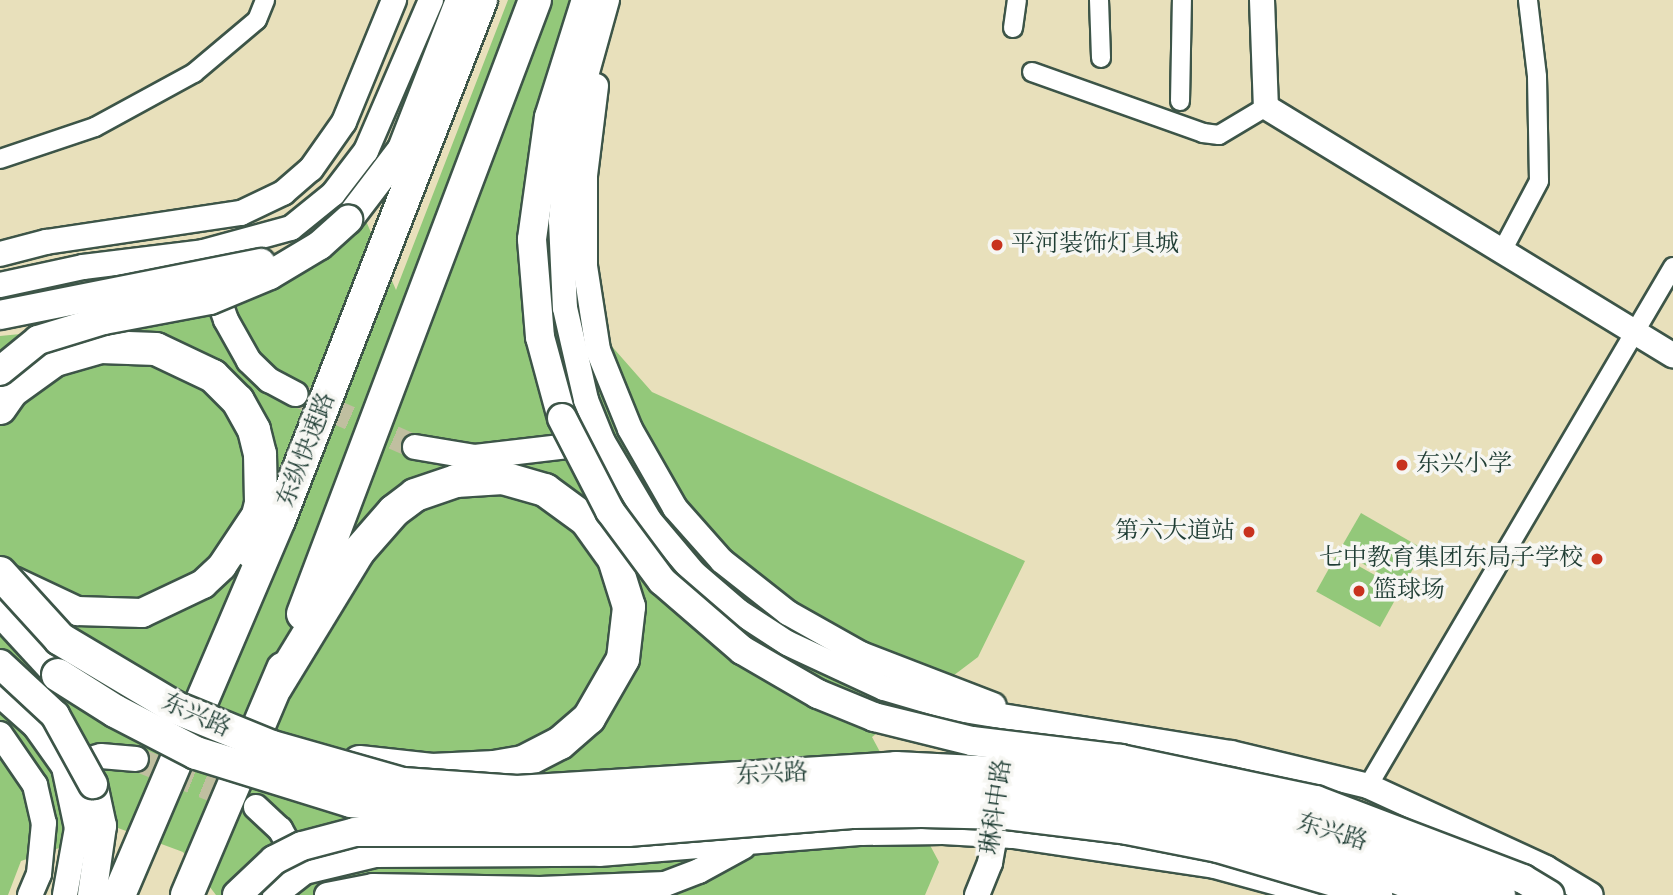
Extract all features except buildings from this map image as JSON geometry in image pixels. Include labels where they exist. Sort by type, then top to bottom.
[{"type":"highway","name":"东纵快速路","points":[[120,895],[223,654],[481,0]]},
{"type":"highway","points":[[187,895],[276,687],[535,0]]},
{"type":"highway","points":[[0,408],[32,376],[75,353],[127,345],[156,349],[213,376],[238,401],[254,430],[263,476],[261,503],[223,654]]},
{"type":"highway","points":[[272,747],[345,761],[459,770],[523,762],[560,743],[601,703],[624,659],[629,633],[629,607],[614,559],[586,520],[545,490],[503,478],[456,481],[415,495],[394,511],[359,551],[276,687]]},
{"type":"highway","name":"东兴路","points":[[0,573],[60,639],[174,707],[272,747],[403,783],[474,791],[562,790],[896,768],[1059,776],[1210,800],[1331,831],[1499,895]]},
{"type":"highway","name":"东兴路","points":[[58,675],[196,753],[351,801],[487,815],[591,812],[838,793],[1050,798],[1109,804],[1222,826],[1375,869],[1442,895]]},
{"type":"main road","points":[[0,254],[46,242],[241,213],[283,193],[311,169],[344,122],[394,0]]},
{"type":"main road","points":[[0,285],[83,267],[203,252],[291,228],[333,194],[366,151],[430,0]]},
{"type":"main road","points":[[0,372],[38,340],[104,320],[210,300],[270,275],[320,245],[348,220],[402,149],[460,0]]},
{"type":"main road","points":[[1262,0],[1266,107],[1673,355]]},
{"type":"main road","points":[[600,2],[549,117],[532,239],[540,337],[562,418],[610,511],[662,581],[742,650],[818,694],[874,717],[972,741],[1121,759],[1316,800],[1452,850],[1550,895]]},
{"type":"main road","points":[[600,2],[568,141],[561,220],[565,307],[573,349],[603,442],[650,520],[694,573],[738,611],[822,663],[853,676],[939,704],[1231,753],[1368,786],[1522,856],[1591,895]]},
{"type":"main road","points":[[600,2],[585,176],[586,266],[598,350],[630,429],[675,508],[722,561],[788,613],[861,654],[1017,718]]},
{"type":"main road","points":[[0,315],[58,300],[241,270],[302,248],[348,220]]},
{"type":"main road","points":[[203,252],[226,320],[249,362],[295,394]]},
{"type":"main road","points":[[415,447],[475,457],[603,442]]},
{"type":"main road","points":[[0,573],[37,596],[76,611],[142,613],[203,584],[230,556],[261,503]]},
{"type":"main road","points":[[0,612],[58,675]]},
{"type":"main road","points":[[0,631],[58,675]]},
{"type":"main road","points":[[0,664],[55,715],[93,783],[103,826],[92,895]]},
{"type":"main road","points":[[0,695],[35,726],[64,766],[77,828],[65,895]]},
{"type":"main road","points":[[1005,835],[1017,718]]},
{"type":"main road","name":"琳科中路","points":[[987,895],[1005,835],[999,808],[1010,789],[1017,718]]},
{"type":"main road","points":[[0,734],[35,785],[44,823],[39,874],[30,895]]},
{"type":"main road","points":[[64,766],[101,756],[136,759]]},
{"type":"main road","points":[[256,807],[280,829],[304,872]]},
{"type":"main road","points":[[943,832],[968,828],[999,808]]},
{"type":"main road","points":[[237,895],[274,860],[302,846],[355,832],[628,832],[853,814],[922,813],[1007,815],[1127,830],[1218,848],[1378,895]]},
{"type":"main road","points":[[275,895],[304,872],[374,855],[599,854],[862,833],[943,832],[1005,835],[1215,866],[1321,895]]},
{"type":"main road","name":"琳科中路","points":[[977,895],[1005,835]]},
{"type":"main road","points":[[327,895],[373,886],[540,889],[665,884],[699,872],[750,842]]},
{"type":"street","points":[[0,159],[96,127],[194,74],[257,20],[265,0]]},
{"type":"street","points":[[1013,28],[1017,0]]},
{"type":"street","points":[[1099,0],[1101,58]]},
{"type":"street","points":[[1180,101],[1182,0]]},
{"type":"street","points":[[1502,251],[1539,181],[1537,76],[1528,0]]},
{"type":"street","points":[[1032,72],[1203,134],[1219,135],[1266,107]]},
{"type":"street","points":[[1368,786],[1673,267]]},
{"type":"green space","points":[[508,0],[573,0],[520,242],[652,392],[1025,561],[978,657],[872,737],[939,862],[925,895],[216,895],[183,852],[118,828],[21,861],[8,895],[0,895],[0,336],[185,318],[294,273],[366,221],[396,290]]},
{"type":"green space","name":"篮球场","points":[[1361,513],[1424,550],[1403,587],[1340,550]]},
{"type":"green space","name":"篮球场","points":[[1337,554],[1401,589],[1380,627],[1316,592]]},
{"type":"tunnel","points":[[295,394],[415,447]]},
{"type":"tunnel","points":[[136,759],[246,803]]},
{"type":"place","name":"平河装饰灯具城","points":[[997,245]]},
{"type":"place","name":"东兴小学","points":[[1402,465]]},
{"type":"place","name":"第六大道站","points":[[1249,532]]},
{"type":"place","name":"七中教育集团东局子学校","points":[[1597,559]]},
{"type":"place","name":"篮球场","points":[[1359,591]]}]
